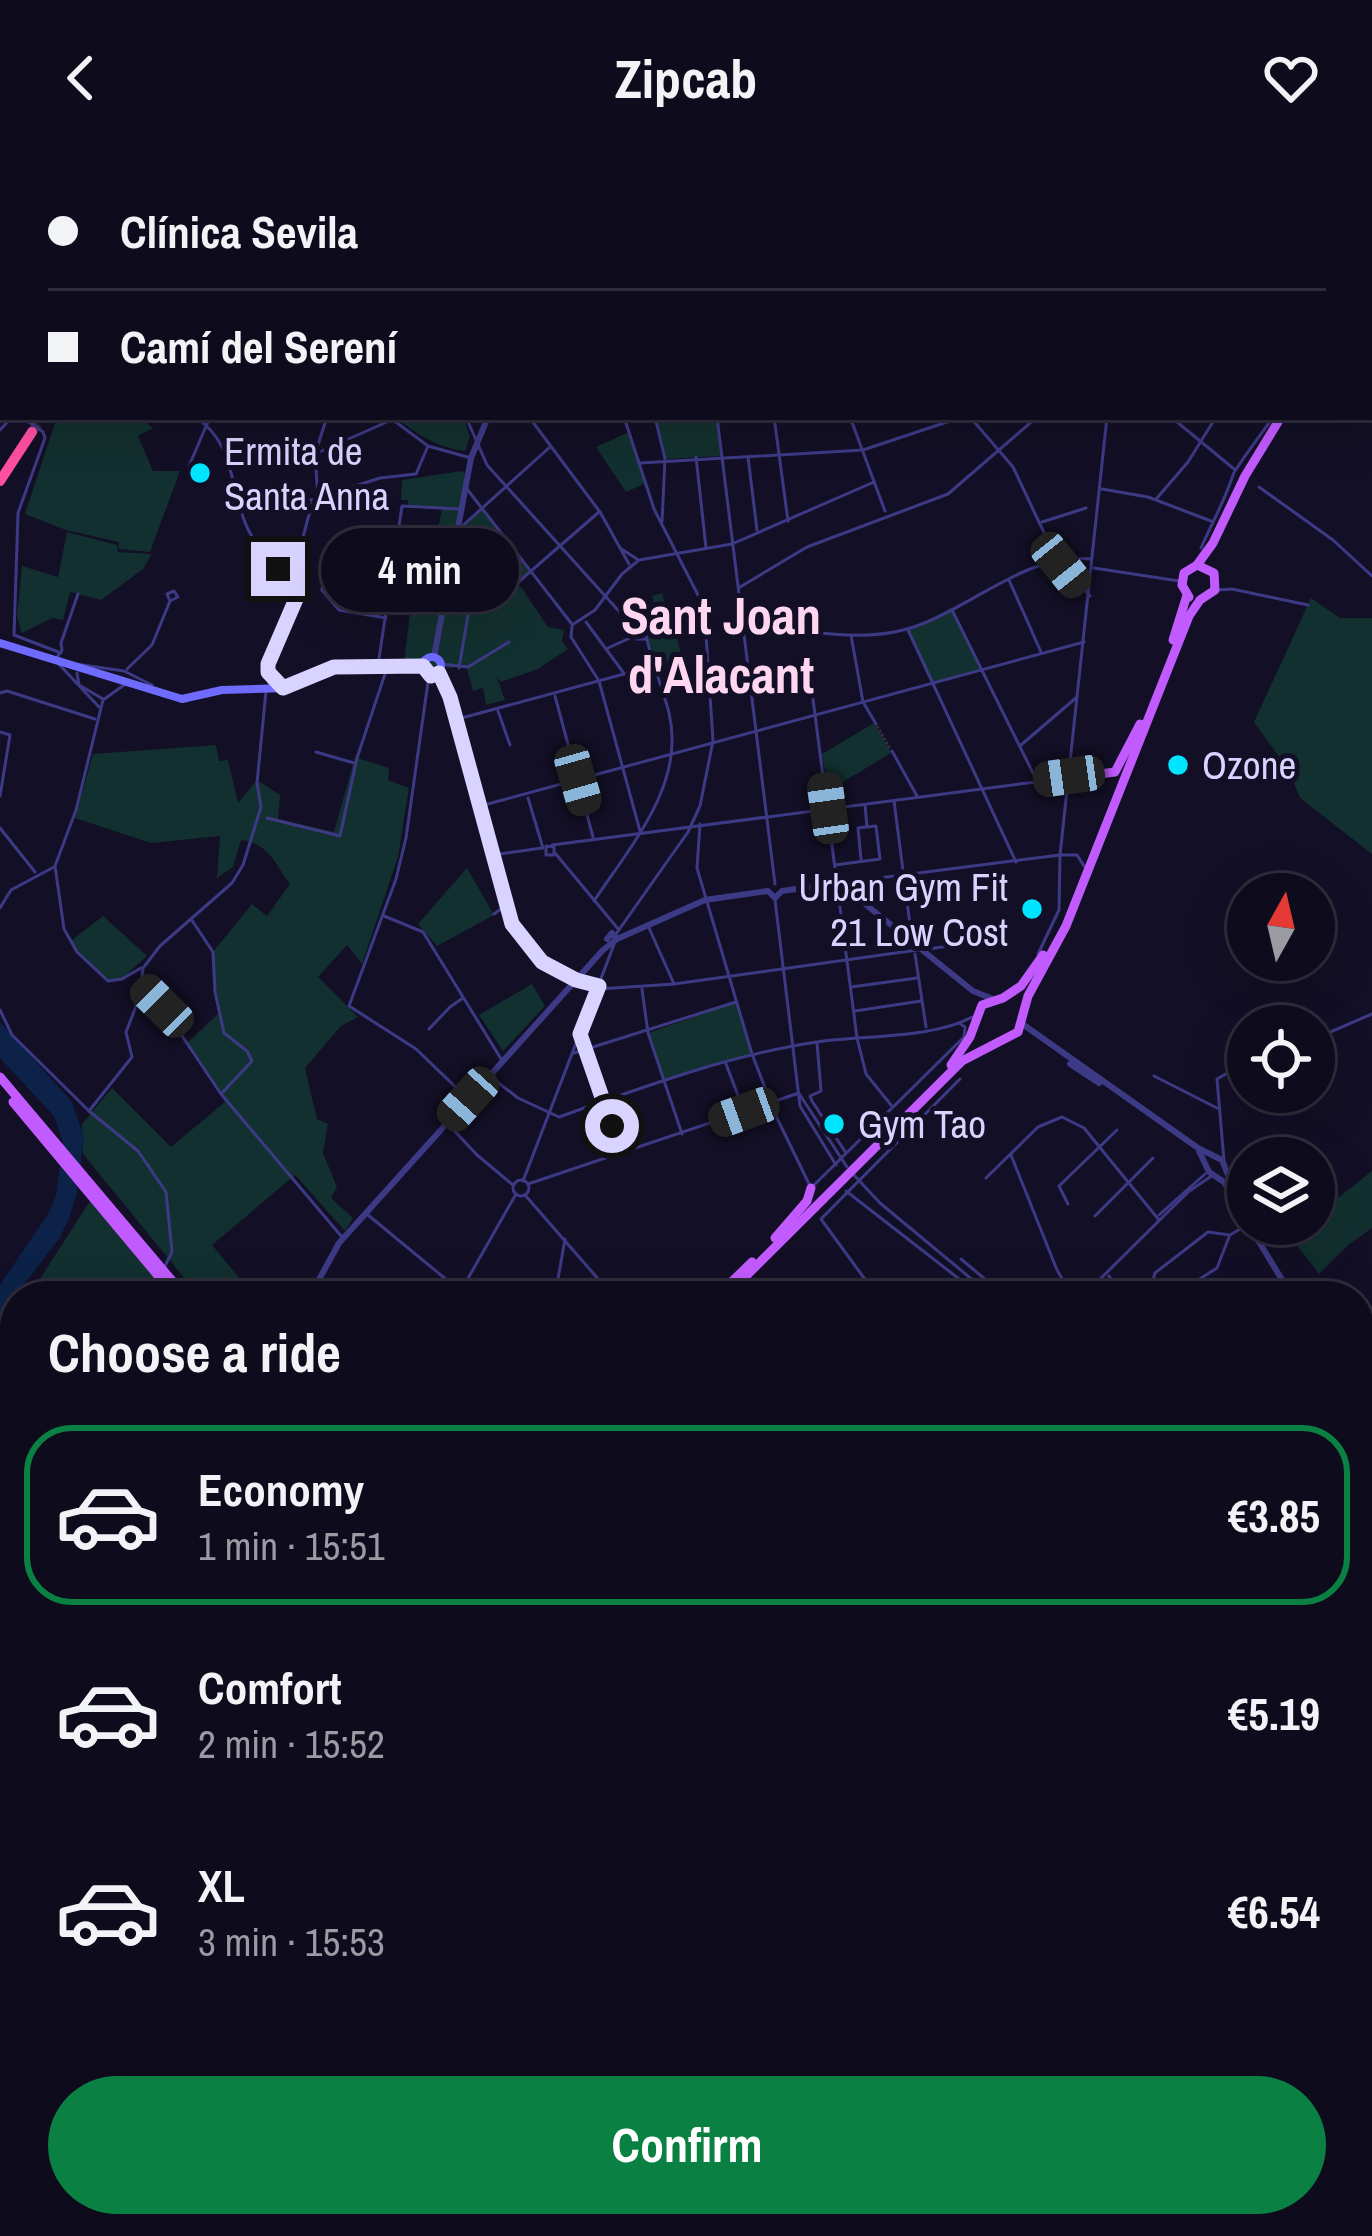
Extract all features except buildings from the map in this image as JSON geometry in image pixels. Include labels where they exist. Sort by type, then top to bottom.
[{"type":"highway","points":[[0,467],[27,426]]},
{"type":"highway","points":[[0,481],[27,426]]},
{"type":"main road","points":[[732,1281],[953,1062],[978,1015],[1033,973],[1062,920],[1140,724],[1187,595],[1181,581],[1216,536],[1278,420]]},
{"type":"main road","points":[[741,1281],[962,1061],[1014,1036],[1030,992],[1066,926],[1189,616],[1199,600],[1215,590],[1214,551],[1279,420]]},
{"type":"main road","points":[[1215,519],[1216,536]]},
{"type":"main road","points":[[1197,565],[1214,573]]},
{"type":"main road","points":[[1187,595],[1199,600]]},
{"type":"main road","points":[[0,643],[59,655],[72,670],[190,699],[222,690],[283,688],[334,667],[433,668]]},
{"type":"main road","points":[[1099,774],[1114,772],[1140,724]]},
{"type":"main road","points":[[1099,774],[1114,791]]},
{"type":"main road","points":[[998,999],[1017,1007],[1021,1020]]},
{"type":"main road","points":[[978,1015],[983,1036],[996,1042]]},
{"type":"main road","points":[[0,1077],[163,1281]]},
{"type":"main road","points":[[0,1087],[172,1281]]},
{"type":"main road","points":[[775,1238],[807,1201],[811,1188]]},
{"type":"street","points":[[200,420],[231,455],[235,492],[250,533],[296,586]]},
{"type":"street","points":[[189,466],[210,420]]},
{"type":"street","points":[[125,684],[103,700],[76,809],[55,866],[64,929],[77,952],[108,981],[142,968],[232,883],[252,841],[261,807],[257,783],[268,664],[296,599],[296,586],[303,579],[302,541],[315,500],[315,454],[325,420]]},
{"type":"street","points":[[315,454],[389,420]]},
{"type":"street","points":[[396,420],[428,446],[471,458]]},
{"type":"street","points":[[467,420],[488,465],[638,640],[645,639]]},
{"type":"street","points":[[468,1099],[416,1049],[350,1006],[406,838],[465,487],[475,442],[486,420]]},
{"type":"street","points":[[532,420],[600,512],[630,567]]},
{"type":"street","points":[[319,1281],[344,1238],[614,937],[700,806],[712,741],[705,619],[662,525],[625,420]]},
{"type":"street","points":[[657,420],[665,459],[662,525]]},
{"type":"street","points":[[717,420],[778,891],[800,1106],[835,1166]]},
{"type":"street","points":[[774,420],[789,522]]},
{"type":"street","points":[[851,420],[887,514]]},
{"type":"street","points":[[639,464],[863,450],[953,420]]},
{"type":"street","points":[[973,420],[1022,481],[1056,558],[1090,596]]},
{"type":"street","points":[[739,588],[807,547],[948,494],[1034,420]]},
{"type":"street","points":[[1033,973],[1059,910],[1060,855],[1107,420]]},
{"type":"street","points":[[1175,420],[1235,469]]},
{"type":"street","points":[[1156,500],[1214,420]]},
{"type":"street","points":[[1201,548],[1235,469],[1278,420]]},
{"type":"street","points":[[27,426],[43,432],[45,438],[18,513],[14,635],[59,655],[78,594]]},
{"type":"street","points":[[235,492],[315,500],[380,478],[416,474],[428,446]]},
{"type":"street","points":[[457,531],[551,446]]},
{"type":"street","points":[[747,455],[758,533]]},
{"type":"street","points":[[696,457],[706,550]]},
{"type":"street","points":[[469,470],[476,463],[488,465]]},
{"type":"street","points":[[572,625],[584,620],[639,560],[733,544],[874,482]]},
{"type":"street","points":[[465,487],[572,625],[571,637],[599,681],[640,831]]},
{"type":"street","points":[[1259,487],[1333,540],[1372,576]]},
{"type":"street","points":[[1102,489],[1215,519]]},
{"type":"street","points":[[267,818],[340,836],[382,666],[401,506],[461,510]]},
{"type":"street","points":[[1040,522],[1086,508]]},
{"type":"street","points":[[449,574],[512,585],[600,512]]},
{"type":"street","points":[[465,525],[512,585]]},
{"type":"street","points":[[620,548],[639,560]]},
{"type":"street","points":[[386,617],[339,610],[322,590],[327,563],[334,556],[394,562]]},
{"type":"street","points":[[744,625],[867,637],[908,629],[1056,558],[1093,559]]},
{"type":"street","points":[[1092,567],[1181,581]]},
{"type":"street","points":[[1214,573],[1232,589]]},
{"type":"street","points":[[459,668],[474,579]]},
{"type":"street","points":[[1009,580],[1042,653]]},
{"type":"street","points":[[1215,590],[1232,589],[1308,605]]},
{"type":"street","points":[[124,671],[152,645],[170,601]]},
{"type":"street","points":[[951,608],[1036,780]]},
{"type":"street","points":[[584,620],[624,674]]},
{"type":"street","points":[[908,629],[1016,862]]},
{"type":"street","points":[[594,901],[664,790],[674,752],[670,717],[646,632],[606,649]]},
{"type":"street","points":[[851,634],[863,702],[876,724]]},
{"type":"street","points":[[433,668],[459,668],[484,659],[508,642]]},
{"type":"street","points":[[479,806],[1084,642]]},
{"type":"street","points":[[72,670],[90,664],[124,671],[153,686],[155,692]]},
{"type":"street","points":[[456,719],[657,665]]},
{"type":"street","points":[[433,668],[456,719],[505,906],[530,950],[551,968],[599,987],[642,987],[847,961],[916,946],[974,943]]},
{"type":"street","points":[[72,670],[79,685],[103,700]]},
{"type":"street","points":[[72,670],[100,709]]},
{"type":"street","points":[[268,672],[283,688]]},
{"type":"street","points":[[811,684],[857,1038],[866,1074],[892,1106]]},
{"type":"street","points":[[0,693],[7,691],[97,720]]},
{"type":"street","points":[[555,694],[594,838]]},
{"type":"street","points":[[1019,746],[1077,697]]},
{"type":"street","points":[[497,709],[510,745]]},
{"type":"street","points":[[0,732],[10,735],[0,796]]},
{"type":"street","points":[[316,752],[356,764]]},
{"type":"street","points":[[892,752],[917,796]]},
{"type":"street","points":[[492,855],[640,831],[1099,774]]},
{"type":"street","points":[[527,795],[547,856],[555,853]]},
{"type":"street","points":[[893,799],[926,1029]]},
{"type":"street","points":[[864,803],[868,827]]},
{"type":"street","points":[[700,824],[697,868],[705,900],[752,1054],[811,1188],[964,1037],[965,1027],[959,1023]]},
{"type":"street","points":[[835,865],[880,859],[876,826],[858,828],[862,861]]},
{"type":"street","points":[[0,828],[36,873]]},
{"type":"street","points":[[525,1195],[548,1113],[614,937],[607,916],[552,845]]},
{"type":"street","points":[[614,937],[705,900],[1060,855],[1076,855],[1084,866]]},
{"type":"street","points":[[0,908],[11,890],[55,866]]},
{"type":"street","points":[[838,883],[973,991],[998,999]]},
{"type":"street","points":[[494,914],[505,906]]},
{"type":"street","points":[[382,915],[423,932],[503,1062]]},
{"type":"street","points":[[607,916],[614,937]]},
{"type":"street","points":[[190,918],[212,952],[224,1034],[247,1051],[252,1061],[220,1094]]},
{"type":"street","points":[[648,926],[674,984]]},
{"type":"street","points":[[89,1111],[132,1058],[126,1032],[142,986],[142,968]]},
{"type":"street","points":[[851,987],[918,978]]},
{"type":"street","points":[[142,986],[162,1006],[220,1094],[344,1238]]},
{"type":"street","points":[[642,987],[648,1033],[682,1134]]},
{"type":"street","points":[[489,1076],[518,1098],[559,1117],[752,1054],[959,1023],[978,1015],[973,991]]},
{"type":"street","points":[[429,1029],[464,998]]},
{"type":"street","points":[[854,1011],[921,1001]]},
{"type":"street","points":[[572,1054],[737,1002]]},
{"type":"street","points":[[0,1010],[13,1035],[89,1111],[138,1151],[166,1192],[172,1252],[164,1272]]},
{"type":"street","points":[[1335,1030],[1372,1014]]},
{"type":"street","points":[[1021,1020],[1221,1163],[1227,1176]]},
{"type":"street","points":[[580,1034],[621,1154]]},
{"type":"street","points":[[1014,1036],[1036,1040],[1198,1150],[1227,1193]]},
{"type":"street","points":[[817,1042],[821,1091],[811,1096],[845,1154]]},
{"type":"street","points":[[725,1062],[744,1112]]},
{"type":"street","points":[[1100,1281],[1158,1219],[1221,1163],[1217,1079],[1227,1073]]},
{"type":"street","points":[[1154,1076],[1219,1108]]},
{"type":"street","points":[[868,1281],[821,1219],[960,1078]]},
{"type":"street","points":[[513,1185],[799,1094]]},
{"type":"street","points":[[799,1094],[860,1184],[974,1281]]},
{"type":"street","points":[[986,1178],[1038,1127],[1062,1117],[1084,1128],[1101,1146],[1158,1219]]},
{"type":"street","points":[[447,1122],[513,1185],[516,1194],[466,1281]]},
{"type":"street","points":[[1068,1204],[1059,1186],[1117,1130]]},
{"type":"street","points":[[1010,1155],[1063,1281]]},
{"type":"street","points":[[1095,1216],[1153,1158]]},
{"type":"street","points":[[1211,1171],[1221,1163]]},
{"type":"street","points":[[846,1191],[962,1281]]},
{"type":"street","points":[[516,1194],[525,1195],[601,1281]]},
{"type":"street","points":[[366,1213],[445,1281]]},
{"type":"street","points":[[1153,1281],[1155,1273],[1208,1232],[1227,1235]]},
{"type":"street","points":[[558,1281],[565,1239]]},
{"type":"street","points":[[1197,1281],[1217,1268],[1227,1240]]},
{"type":"street","points":[[1261,1245],[1283,1281]]},
{"type":"street","points":[[153,1258],[169,1256]]},
{"type":"street","points":[[962,1258],[988,1281]]},
{"type":"street","points":[[970,1278],[976,1271]]},
{"type":"street","points":[[1108,1274],[1112,1281]]},
{"type":"green space","points":[[56,420],[142,420],[153,428],[138,436],[153,471],[180,471],[150,552],[119,549],[119,542],[66,530],[25,514]]},
{"type":"green space","points":[[464,420],[470,436],[465,451],[448,448],[403,423]]},
{"type":"green space","points":[[656,420],[717,420],[722,456],[665,459]]},
{"type":"green space","points":[[629,432],[646,483],[626,492],[596,447]]},
{"type":"green space","points":[[462,471],[458,529],[483,508],[531,571],[512,585],[475,579],[474,583],[521,587],[548,627],[564,630],[562,641],[568,649],[538,669],[501,682],[497,677],[505,700],[486,705],[483,688],[473,691],[461,663],[453,668],[404,664],[419,537],[436,538],[442,509],[408,507],[408,500],[401,500],[402,480]]},
{"type":"green space","points":[[67,532],[117,545],[118,552],[152,554],[143,569],[101,600],[70,592],[63,620],[52,618],[22,633],[17,617],[22,566],[58,577]]},
{"type":"green space","points":[[662,593],[670,621],[703,612],[705,619],[685,626],[676,636],[683,659],[657,665],[643,629],[660,624],[652,596]]},
{"type":"green space","points":[[1311,598],[1340,618],[1372,618],[1372,854],[1300,798],[1288,769],[1254,722]]},
{"type":"green space","points":[[951,608],[982,670],[932,683],[908,630]]},
{"type":"green space","points":[[874,723],[891,753],[828,791],[822,754]]},
{"type":"green space","points":[[216,745],[219,761],[228,760],[238,803],[257,780],[280,795],[278,819],[334,832],[355,757],[389,768],[388,780],[409,788],[398,857],[362,964],[347,945],[318,977],[358,1017],[341,1026],[305,1068],[317,1119],[328,1124],[323,1153],[337,1187],[331,1198],[353,1218],[345,1231],[295,1175],[212,1245],[242,1281],[187,1281],[83,1154],[82,1124],[112,1088],[171,1147],[226,1101],[187,1043],[218,1014],[213,952],[252,904],[267,916],[290,884],[270,856],[251,842],[241,840],[233,867],[217,878],[220,836],[151,843],[75,818],[93,754]]},
{"type":"green space","points":[[467,868],[494,915],[437,946],[418,924]]},
{"type":"green space","points":[[103,916],[147,956],[122,979],[108,981],[71,941]]},
{"type":"green space","points":[[532,984],[545,1006],[503,1051],[479,1015]]},
{"type":"green space","points":[[737,1002],[752,1054],[665,1081],[648,1033]]},
{"type":"green space","points":[[1372,1171],[1372,1228],[1319,1274],[1297,1245],[1335,1245],[1335,1200]]},
{"type":"green space","points":[[90,1201],[159,1281],[39,1281]]},
{"type":"water","points":[[0,1022],[72,1102],[84,1137],[69,1219],[27,1281],[3,1281],[56,1196],[63,1142],[54,1116],[0,1058]]},
{"type":"tunnel","points":[[32,432],[41,420]]},
{"type":"tunnel","points":[[877,726],[890,749]]},
{"type":"place","name":"Ermita de Santa Anna","points":[[200,473]]},
{"type":"place","name":"Ozone","points":[[1178,765]]},
{"type":"place","name":"Urban Gym Fit 21 Low Cost","points":[[1032,909]]},
{"type":"place","name":"Gym Tao","points":[[834,1124]]},
{"type":"district","name":"Sant Joan d'Alacant","points":[[721,644]]},
{"type":"route","points":[[278,569],[296,586],[296,599],[268,664],[268,672],[283,688],[334,667],[423,666],[431,676],[439,673],[450,697],[512,924],[542,962],[599,986],[580,1034],[612,1126]]}]
